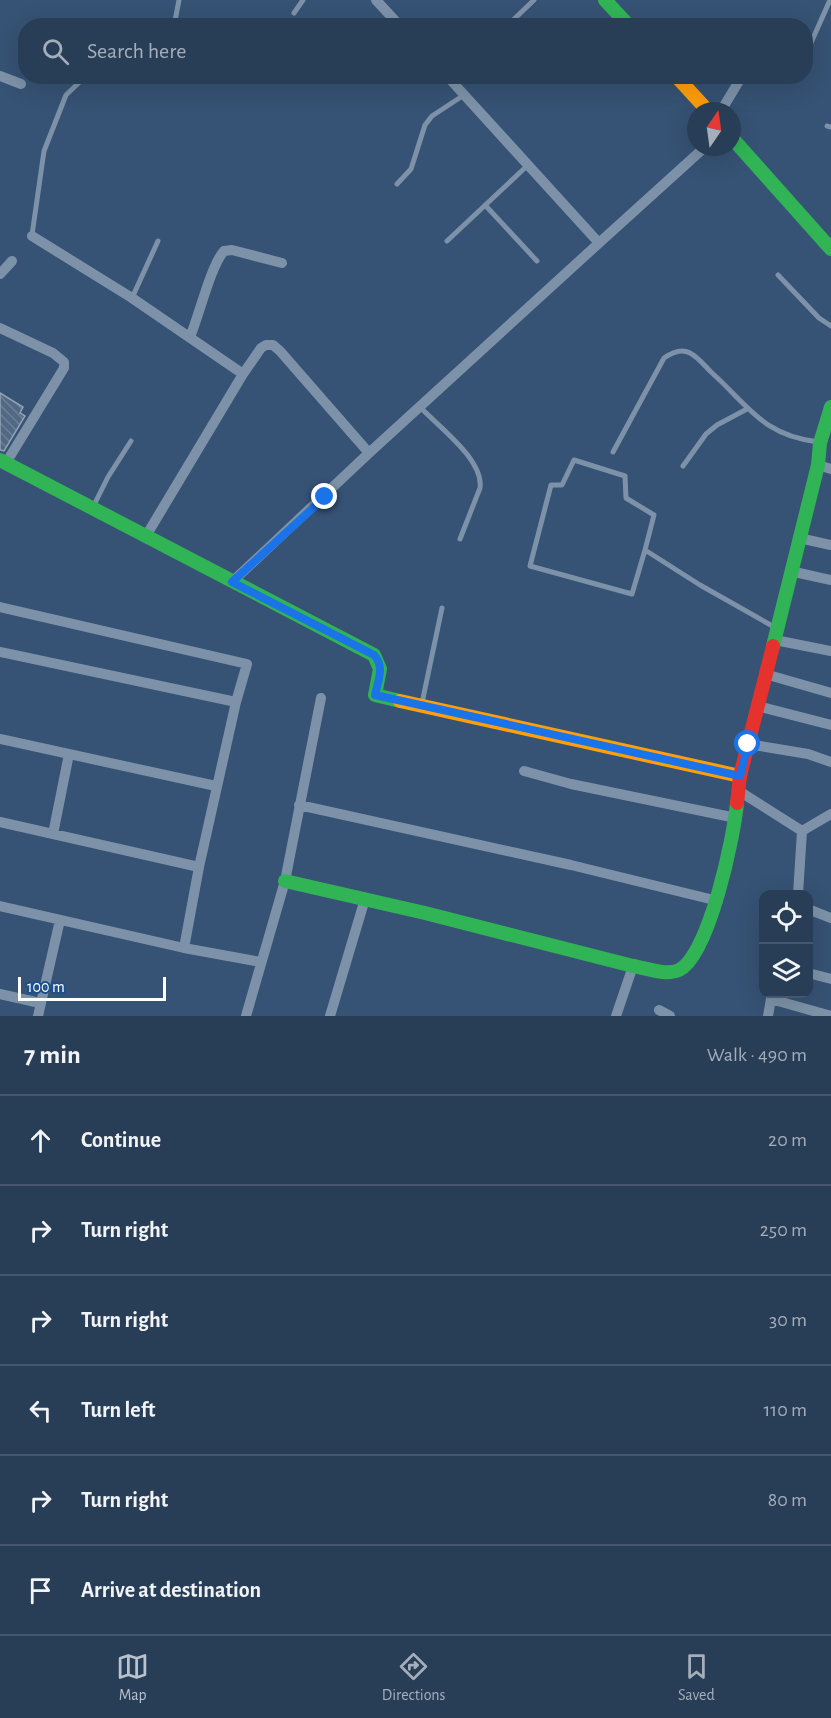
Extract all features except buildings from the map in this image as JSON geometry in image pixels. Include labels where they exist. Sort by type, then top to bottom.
[{"type":"street","points":[[376,0],[393,18]]},
{"type":"street","points":[[605,0],[622,18]]},
{"type":"street","points":[[0,76],[18,83]]},
{"type":"street","points":[[454,84],[599,243]]},
{"type":"street","points":[[683,84],[700,102]]},
{"type":"street","points":[[726,102],[737,84]]},
{"type":"street","points":[[741,148],[831,249]]},
{"type":"street","points":[[232,582],[369,453],[695,156]]},
{"type":"street","points":[[32,236],[132,298],[243,374]]},
{"type":"street","points":[[190,337],[218,260],[224,251],[232,249],[282,262]]},
{"type":"street","points":[[0,274],[12,261]]},
{"type":"street","points":[[0,328],[53,353],[64,362],[64,368],[3,461],[374,655],[381,666],[375,695],[740,776]]},
{"type":"street","points":[[146,536],[243,374],[261,348],[266,345],[273,345],[280,351],[369,453]]},
{"type":"street","points":[[285,881],[633,966],[668,972],[679,970],[685,965],[696,950],[718,901],[736,818],[740,776],[790,571],[799,538],[825,467],[820,443],[831,407]]},
{"type":"street","points":[[799,538],[831,545]]},
{"type":"street","points":[[790,571],[831,580]]},
{"type":"street","points":[[0,606],[247,664],[216,786],[184,948]]},
{"type":"street","points":[[776,634],[831,651]]},
{"type":"street","points":[[0,652],[236,702]]},
{"type":"street","points":[[765,674],[831,693]]},
{"type":"street","points":[[246,1016],[285,881],[321,698]]},
{"type":"street","points":[[757,706],[831,725]]},
{"type":"street","points":[[0,739],[216,786]]},
{"type":"street","points":[[748,744],[808,754],[831,762]]},
{"type":"street","points":[[53,834],[69,754]]},
{"type":"street","points":[[524,771],[571,784],[736,818]]},
{"type":"street","points":[[739,791],[802,831]]},
{"type":"street","points":[[299,805],[571,865],[718,901]]},
{"type":"street","points":[[802,831],[831,814]]},
{"type":"street","points":[[0,822],[200,867]]},
{"type":"street","points":[[798,890],[802,831]]},
{"type":"street","points":[[330,1016],[364,899]]},
{"type":"street","points":[[0,906],[184,948],[261,962]]},
{"type":"street","points":[[813,911],[831,918]]},
{"type":"street","points":[[38,1016],[60,920]]},
{"type":"street","points":[[616,1016],[633,966]]},
{"type":"street","points":[[813,974],[831,979]]},
{"type":"street","points":[[0,994],[40,1003]]},
{"type":"street","points":[[768,1016],[771,998]]},
{"type":"street","points":[[777,998],[831,1016]]},
{"type":"street","points":[[659,1010],[670,1016]]},
{"type":"lane","points":[[176,18],[179,0]]},
{"type":"lane","points":[[294,13],[303,0]]},
{"type":"lane","points":[[515,18],[534,0]]},
{"type":"lane","points":[[813,38],[830,0]]},
{"type":"lane","points":[[32,236],[44,151],[66,94],[77,84]]},
{"type":"lane","points":[[397,184],[411,169],[425,125],[432,116],[464,95]]},
{"type":"lane","points":[[447,241],[528,165]]},
{"type":"lane","points":[[485,205],[537,261]]},
{"type":"lane","points":[[132,298],[158,241]]},
{"type":"lane","points":[[778,275],[819,318],[831,326]]},
{"type":"lane","points":[[613,452],[664,358],[671,353],[682,351],[690,352],[722,381],[747,409],[776,431],[800,440],[820,443]]},
{"type":"lane","points":[[420,407],[472,460],[479,472],[480,488],[460,539]]},
{"type":"lane","points":[[683,466],[706,434],[717,425],[747,409]]},
{"type":"lane","points":[[93,508],[108,477],[131,441]]},
{"type":"lane","points":[[574,460],[625,476],[626,498],[654,514],[645,550],[632,594],[530,566],[552,484],[562,485],[574,460]]},
{"type":"lane","points":[[645,550],[776,634]]},
{"type":"lane","points":[[422,705],[442,608]]},
{"type":"traffic: fast","points":[[605,0],[622,18]]},
{"type":"traffic: fast","points":[[741,148],[831,249]]},
{"type":"traffic: fast","points":[[773,646],[818,465],[820,443],[831,407]]},
{"type":"traffic: fast","points":[[0,460],[374,655],[380,669],[375,695],[400,701]]},
{"type":"traffic: fast","points":[[285,881],[425,913],[633,966],[674,972],[690,960],[710,920],[725,867],[737,803]]},
{"type":"traffic: slow","points":[[683,84],[700,102]]},
{"type":"traffic: slow","points":[[400,701],[740,776]]},
{"type":"traffic: jam","points":[[737,803],[740,776],[773,646]]},
{"type":"route","points":[[325,497],[232,582],[374,655],[381,666],[375,695],[740,776],[748,744]]}]
